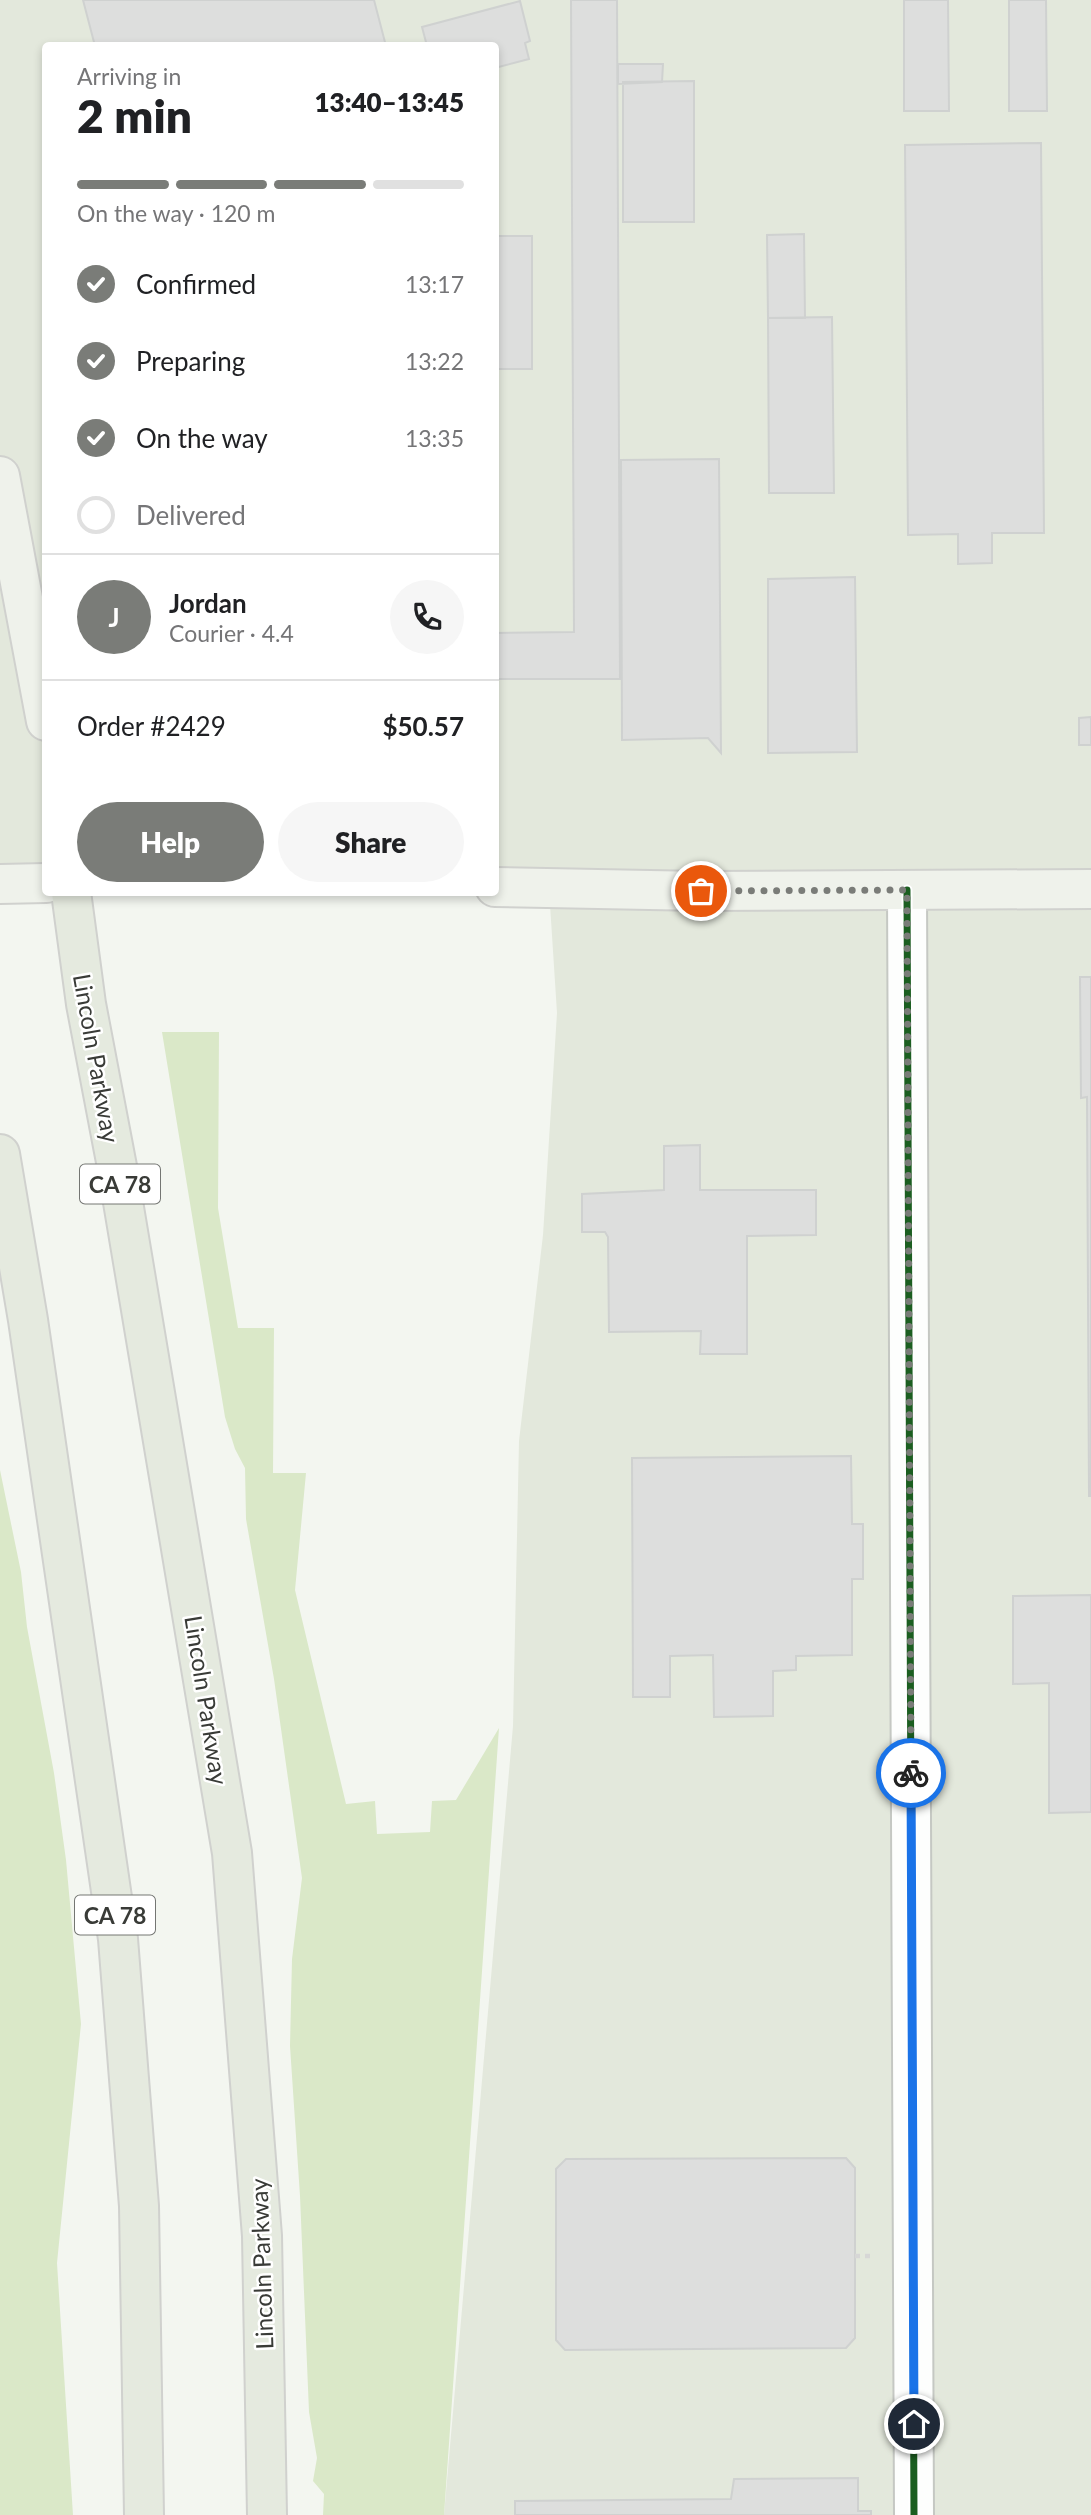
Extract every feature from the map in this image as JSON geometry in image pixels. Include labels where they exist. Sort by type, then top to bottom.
[{"type":"highway","name":"Lincoln Parkway","points":[[72,896],[86,1004],[127,1225],[232,1853],[262,2236],[267,2515]]},
{"type":"highway","name":"CA 78","points":[[0,1154],[28,1320],[118,1939],[139,2206],[144,2515]]},
{"type":"main road","points":[[0,476],[42,700]]},
{"type":"main road","points":[[0,884],[42,883]]},
{"type":"main road","points":[[499,887],[1091,889]]},
{"type":"street","points":[[907,890],[914,2515]]},
{"type":"path","points":[[855,2256],[875,2256]]},
{"type":"shaded area","points":[[0,0],[1091,0],[1091,2515],[444,2515],[513,1726],[519,1441],[543,1235],[557,1013],[549,889],[499,887],[499,42],[42,42],[42,883],[0,884]]},
{"type":"green space","points":[[162,1032],[219,1032],[218,1208],[238,1328],[274,1328],[273,1473],[306,1473],[295,1590],[346,1804],[375,1801],[377,1834],[430,1832],[432,1801],[456,1800],[499,1728],[444,2515],[323,2515],[324,2494],[313,2481],[317,2458],[309,2412],[300,2196],[290,2046],[292,1959],[302,1878],[274,1679],[246,1519],[245,1468],[235,1449],[225,1417]]},
{"type":"green space","points":[[0,1470],[21,1572],[27,1627],[54,1773],[66,1860],[81,2024],[57,2263],[73,2515],[0,2515]]},
{"type":"building","points":[[83,0],[374,0],[385,42],[94,42]]},
{"type":"building","points":[[571,0],[617,0],[620,679],[499,679],[499,633],[574,632]]},
{"type":"building","points":[[904,0],[948,0],[949,111],[904,111]]},
{"type":"building","points":[[1009,0],[1046,0],[1047,111],[1009,111]]},
{"type":"building","points":[[520,1],[530,41],[525,43],[529,59],[499,67],[499,42],[426,42],[422,27]]},
{"type":"building","points":[[618,64],[663,64],[662,82],[618,84]]},
{"type":"building","points":[[694,81],[694,222],[623,222],[623,82]]},
{"type":"building","points":[[1041,143],[1044,533],[992,533],[992,563],[958,564],[958,534],[908,535],[905,145]]},
{"type":"building","points":[[804,234],[805,318],[768,318],[767,235]]},
{"type":"building","points":[[499,236],[532,236],[532,369],[499,369]]},
{"type":"building","points":[[832,317],[834,493],[769,493],[768,318]]},
{"type":"building","points":[[719,459],[721,753],[708,738],[622,740],[621,460]]},
{"type":"building","points":[[855,577],[857,752],[768,753],[768,579]]},
{"type":"building","points":[[1091,717],[1091,745],[1079,745],[1079,718]]},
{"type":"building","points":[[1080,977],[1091,977],[1091,1496],[1087,1097],[1081,1098]]},
{"type":"building","points":[[700,1145],[700,1190],[816,1190],[816,1235],[747,1236],[747,1354],[700,1354],[701,1331],[609,1332],[608,1237],[605,1232],[582,1232],[582,1194],[664,1190],[664,1146]]},
{"type":"building","points":[[851,1456],[852,1524],[863,1524],[863,1579],[852,1579],[852,1655],[796,1656],[796,1670],[773,1671],[773,1716],[714,1717],[713,1655],[670,1656],[670,1697],[633,1697],[632,1458]]},
{"type":"building","points":[[1091,1595],[1091,1812],[1049,1813],[1049,1683],[1013,1684],[1013,1596]]},
{"type":"building","points":[[846,2158],[855,2168],[855,2338],[846,2348],[565,2350],[556,2340],[556,2169],[566,2159]]},
{"type":"building","points":[[858,2478],[858,2511],[871,2511],[871,2515],[515,2515],[515,2501],[731,2499],[734,2479]]},
{"type":"cycle path","points":[[907,890],[914,2515]]},
{"type":"way so far","points":[[701,891],[907,890],[911,1773]]},
{"type":"route","points":[[911,1773],[914,2424]]}]
